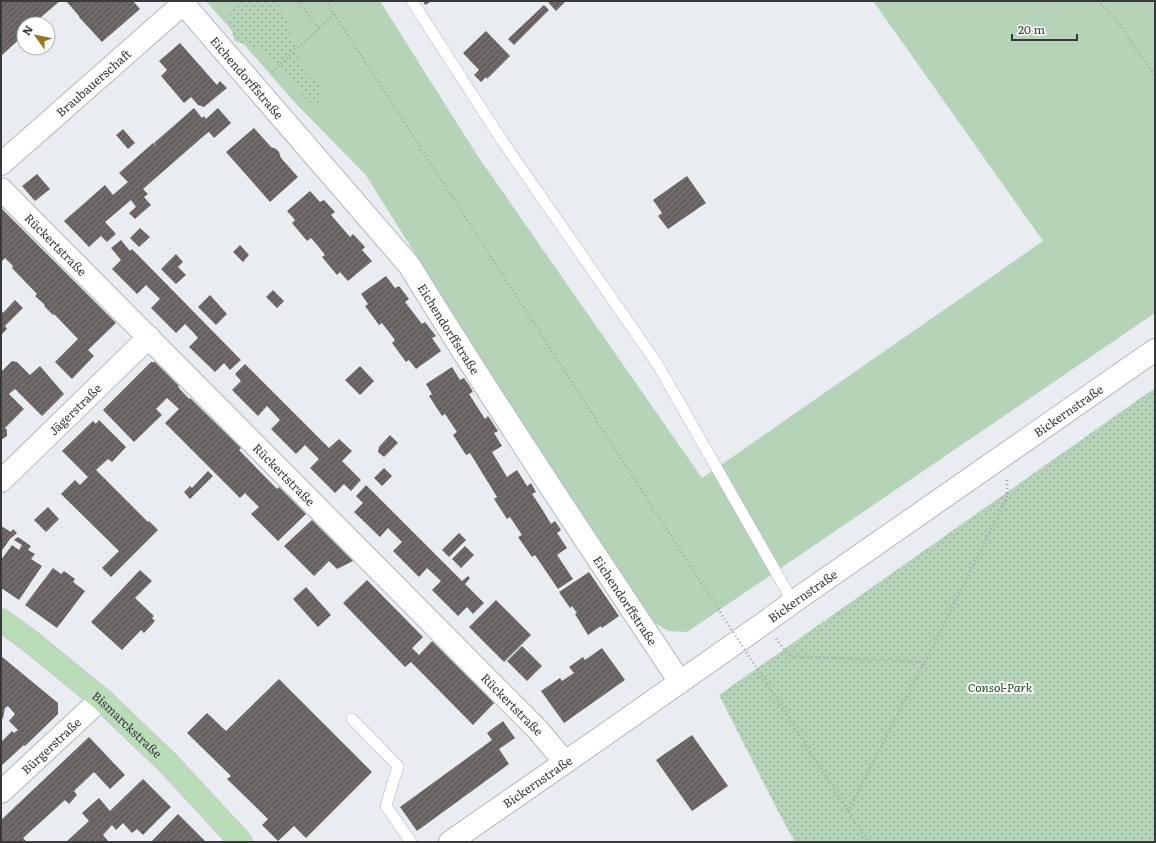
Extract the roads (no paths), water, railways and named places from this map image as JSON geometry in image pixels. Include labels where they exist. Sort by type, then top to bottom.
[{"type":"main road","name":"Bismarckstraße","points":[[1,620],[30,641],[101,699],[168,763],[241,842]]},
{"type":"street","name":"Eichendorffstraße","points":[[183,2],[409,265],[555,494],[680,682]]},
{"type":"street","name":"Braubauerschaft","points":[[1,164],[183,2]]},
{"type":"street","name":"Rückertstraße","points":[[1,189],[538,730],[565,762]]},
{"type":"street","name":"Jägerstraße","points":[[1,481],[149,337]]},
{"type":"street","name":"Bickernstraße","points":[[450,842],[1005,453],[1155,350]]},
{"type":"street","name":"Bürgerstraße","points":[[1,792],[101,699]]},
{"type":"lane","points":[[412,1],[501,139],[658,365],[793,602]]},
{"type":"lane","points":[[352,719],[398,766],[386,806],[411,842]]},
{"type":"park label","name":"Consol-Park","points":[[1000,687]]}]
